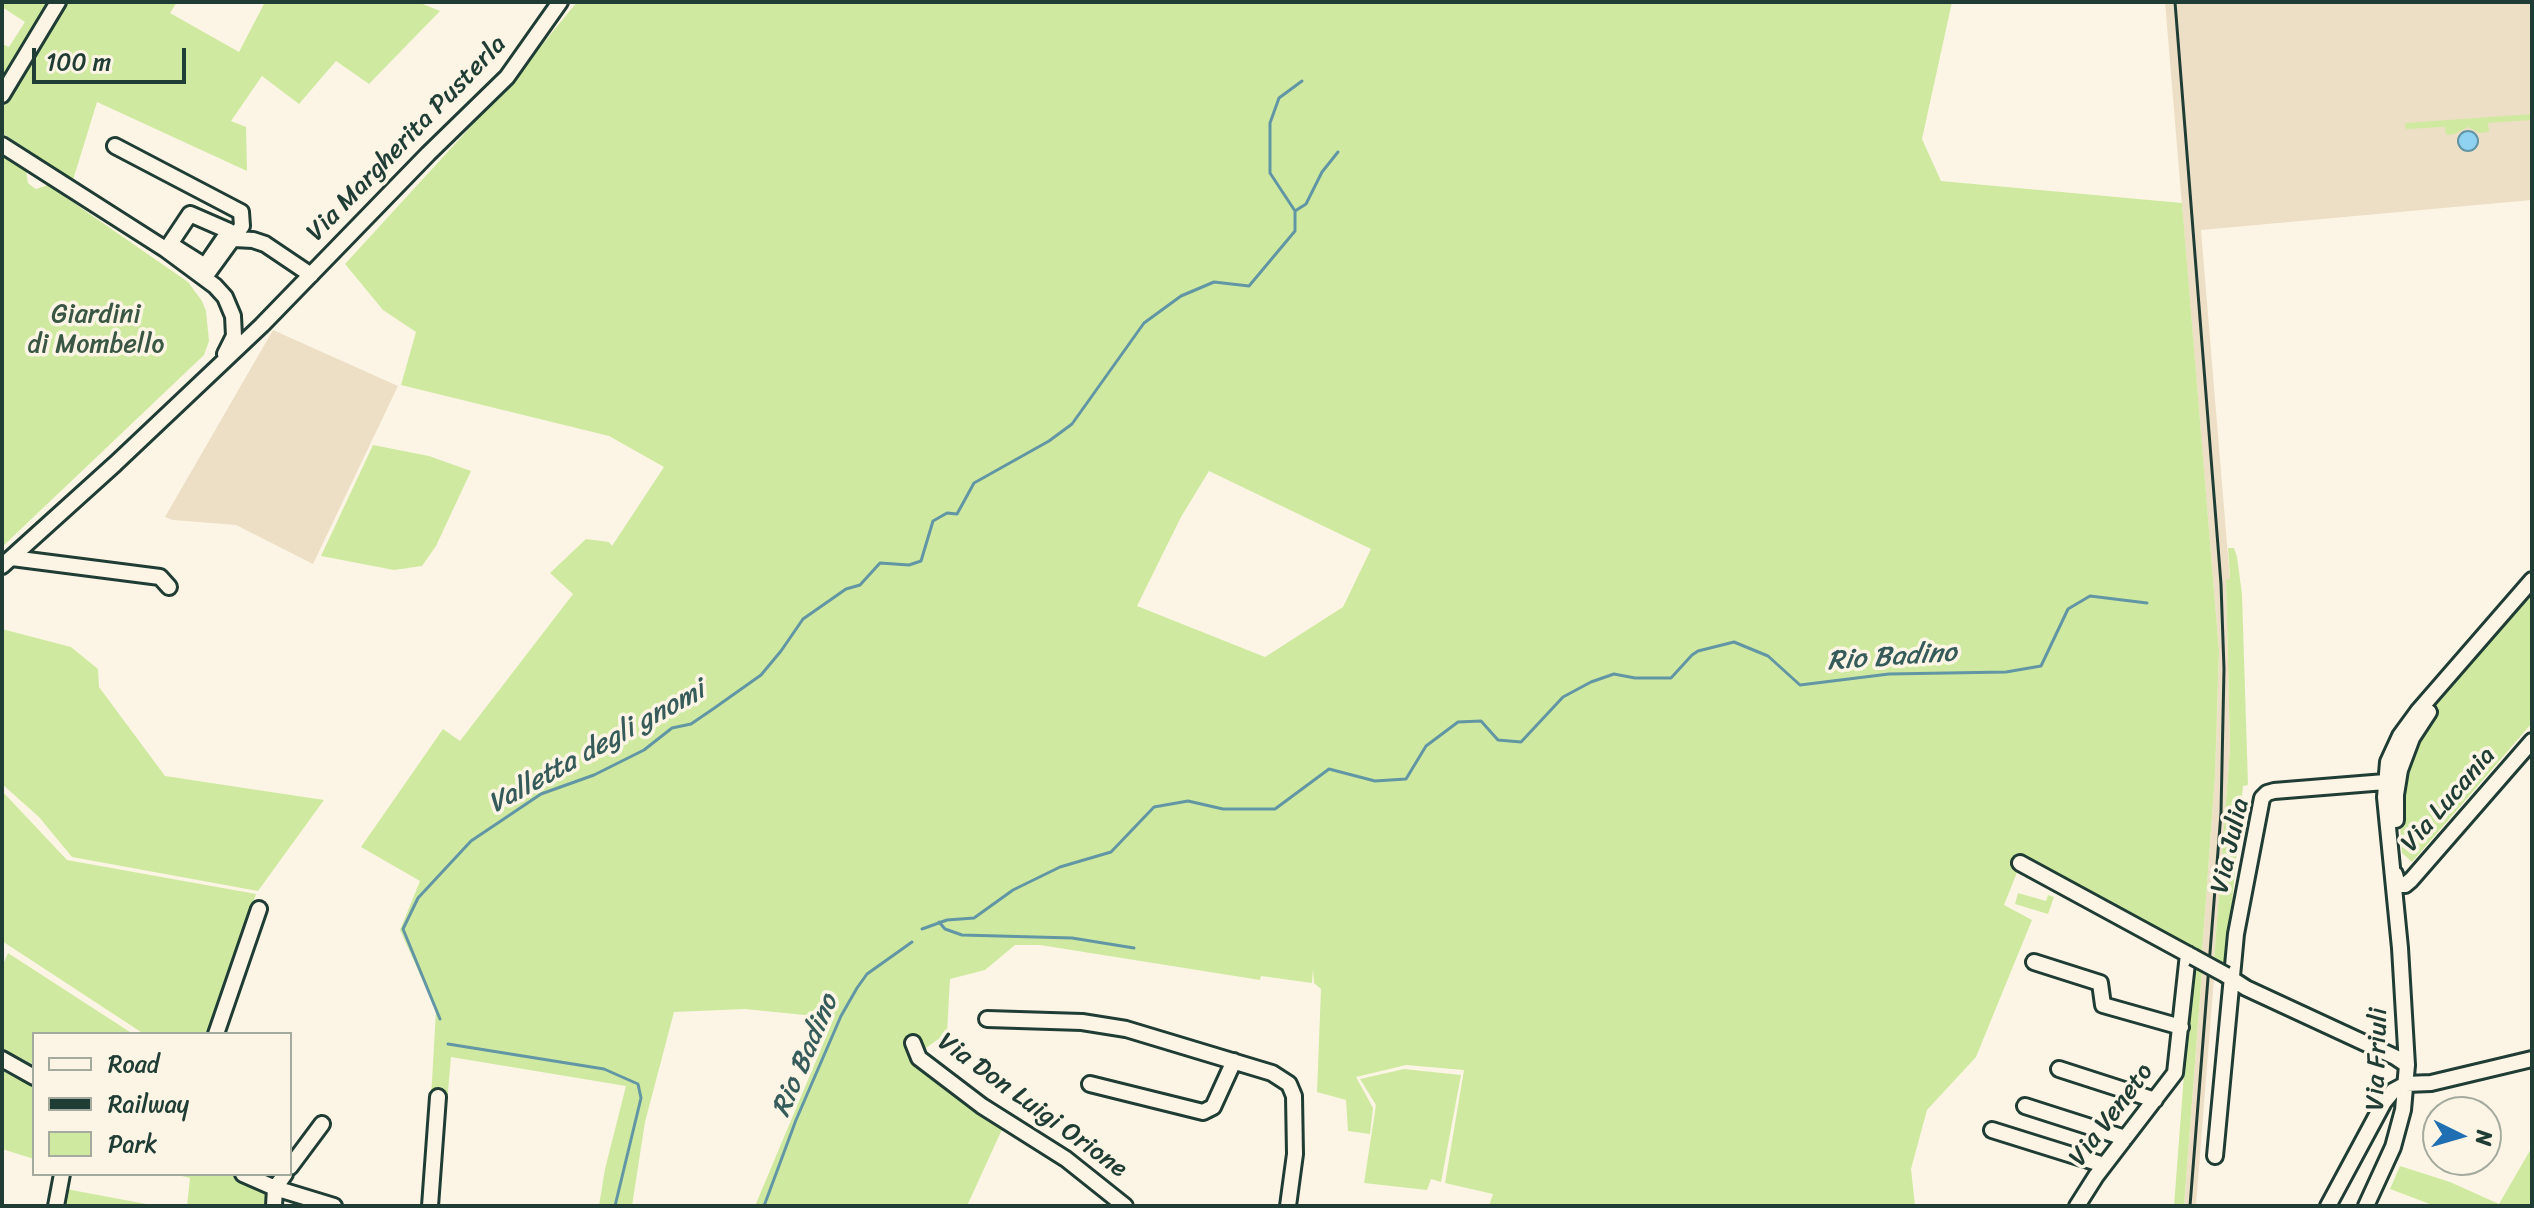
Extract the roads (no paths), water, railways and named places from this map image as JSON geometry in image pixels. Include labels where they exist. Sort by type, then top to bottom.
[{"type":"street","points":[[2,95],[58,2]]},
{"type":"street","name":"Via Margherita Pusterla","points":[[232,235],[265,244],[311,275],[507,77],[560,2]]},
{"type":"street","points":[[2,145],[205,277],[228,303],[233,316],[230,346],[218,365]]},
{"type":"street","points":[[115,146],[241,212],[242,226],[232,235],[205,277]]},
{"type":"street","points":[[7,562],[115,464],[311,275]]},
{"type":"street","points":[[234,329],[239,321],[248,320],[253,328],[250,336]]},
{"type":"street","points":[[7,562],[160,577],[169,587]]},
{"type":"street","points":[[2390,773],[2393,749],[2409,723],[2532,580]]},
{"type":"street","name":"Via Lucania","points":[[2399,886],[2415,876],[2532,741]]},
{"type":"street","name":"Via Friuli","points":[[2366,1206],[2393,1147],[2406,1084],[2390,773]]},
{"type":"street","name":"Via Julia","points":[[2229,977],[2263,796],[2271,791],[2390,773]]},
{"type":"street","name":"Via Friuli","points":[[2392,830],[2399,886],[2396,908]]},
{"type":"street","points":[[2020,863],[2229,977],[2407,1065]]},
{"type":"street","points":[[217,1032],[259,909]]},
{"type":"street","name":"Via Veneto","points":[[2077,1206],[2104,1165],[2175,1073],[2191,956]]},
{"type":"street","points":[[2034,962],[2100,983],[2103,1005],[2181,1027]]},
{"type":"street","points":[[2215,1156],[2229,977]]},
{"type":"street","points":[[987,1019],[1082,1022],[1126,1029],[1272,1073],[1289,1084],[1294,1096],[1295,1154],[1288,1206]]},
{"type":"street","name":"Via Don Luigi Orione","points":[[913,1043],[919,1058],[982,1106],[1076,1167],[1125,1206]]},
{"type":"street","points":[[2,1059],[32,1076]]},
{"type":"street","points":[[2328,1206],[2384,1102],[2393,1091],[2406,1084],[2436,1082],[2532,1059]]},
{"type":"street","points":[[1090,1084],[1203,1112],[1213,1107],[1234,1061]]},
{"type":"street","points":[[2059,1069],[2155,1100]]},
{"type":"street","points":[[430,1206],[438,1097]]},
{"type":"street","points":[[2025,1106],[2125,1138]]},
{"type":"street","points":[[292,1164],[322,1124]]},
{"type":"street","points":[[1992,1130],[2104,1165]]},
{"type":"street","points":[[56,1206],[62,1176]]},
{"type":"street","points":[[248,1176],[334,1206]]},
{"type":"street","points":[[274,1206],[275,1188],[284,1176]]},
{"type":"water","points":[[2468,131],[2475,134],[2478,141],[2475,148],[2468,151],[2461,148],[2458,141],[2461,134]]},
{"type":"waterway","name":"Valletta degli gnomi","points":[[440,1019],[403,929],[418,898],[471,841],[541,794],[594,775],[644,750],[672,728],[691,724],[761,675],[803,619],[846,589],[860,585],[880,563],[909,565],[921,561],[933,521],[947,513],[957,514],[974,483],[1049,441],[1072,424],[1144,323],[1181,296],[1214,282],[1249,286],[1295,231],[1295,211],[1270,173],[1270,123],[1279,98],[1302,81]]},
{"type":"waterway","points":[[1295,211],[1306,204],[1322,172],[1338,152]]},
{"type":"waterway","name":"Rio Badino","points":[[922,929],[947,920],[974,918],[1013,890],[1060,867],[1111,852],[1154,807],[1188,801],[1223,809],[1275,809],[1329,769],[1375,781],[1406,779],[1426,746],[1458,722],[1481,721],[1498,740],[1521,742],[1563,697],[1591,682],[1614,674],[1635,678],[1671,678],[1698,651],[1734,642],[1768,656],[1800,685],[1889,674],[2006,672],[2041,666],[2068,609],[2090,596],[2147,603]]},
{"type":"waterway","points":[[939,922],[945,929],[962,935],[1072,938],[1134,948]]},
{"type":"waterway","name":"Rio Badino","points":[[764,1206],[796,1120],[841,1016],[867,974],[912,942]]},
{"type":"waterway","points":[[448,1044],[604,1069],[638,1084],[641,1098],[615,1206]]},
{"type":"railway","points":[[2175,2],[2221,584],[2224,669],[2221,813],[2190,1206]]},
{"type":"park label","name":"Giardini di Mombello","points":[[96,330]]}]
